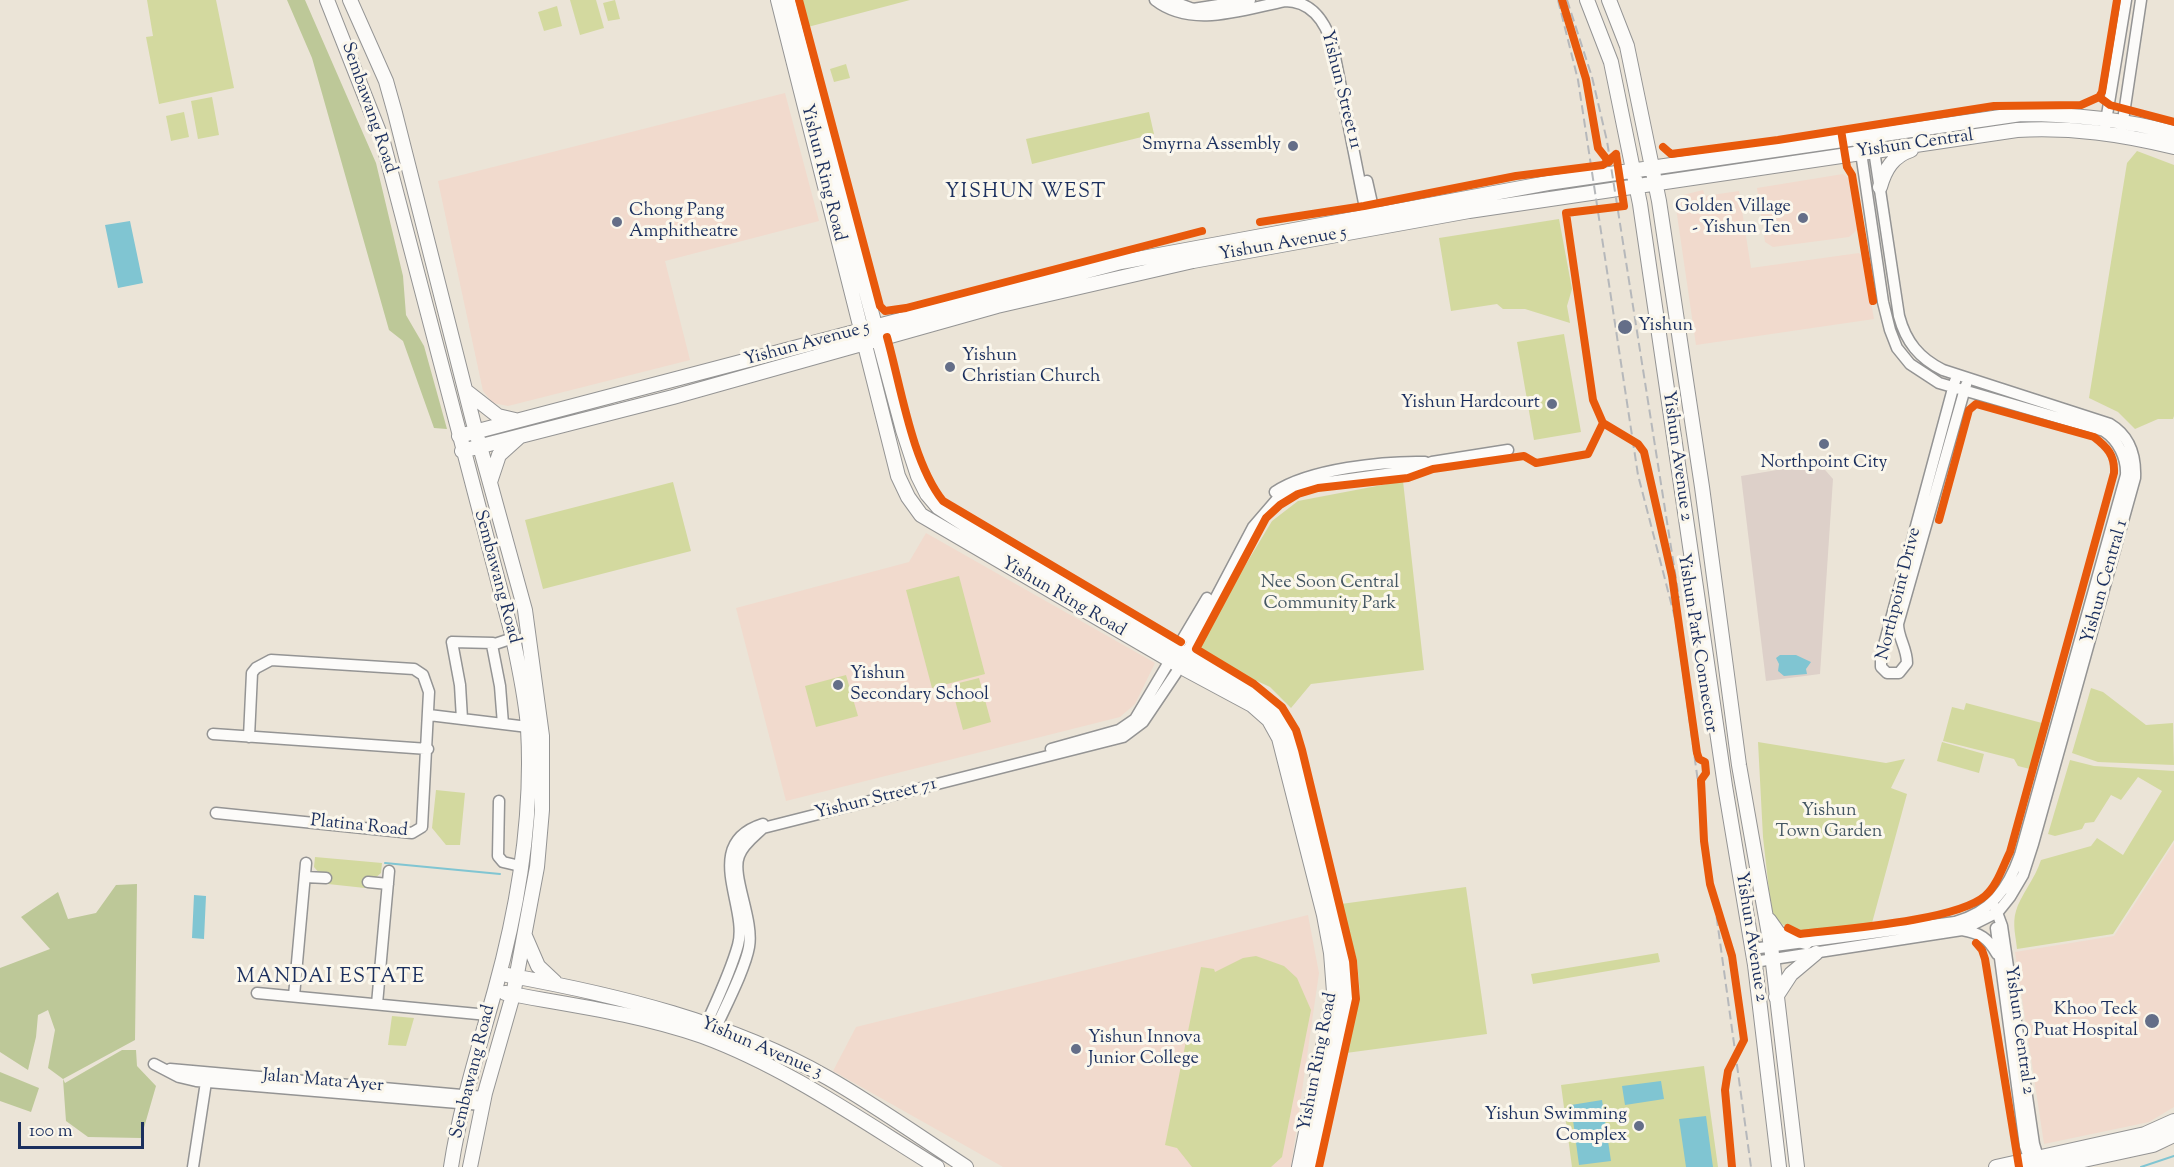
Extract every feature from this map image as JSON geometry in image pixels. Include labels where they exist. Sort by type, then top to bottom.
[{"type":"main road","name":"Sembawang Road","points":[[327,0],[382,142],[513,638],[528,726],[528,788],[520,866],[495,992],[465,1098],[452,1167]]},
{"type":"main road","name":"Sembawang Road","points":[[350,0],[386,81],[465,391],[525,610],[542,736],[542,810],[537,867],[513,995],[483,1101],[470,1167]]},
{"type":"main road","name":"Yishun Ring Road","points":[[778,0],[870,335],[915,466],[927,494],[938,507],[1252,705],[1273,725],[1287,760],[1324,915],[1332,953],[1335,992],[1299,1167]]},
{"type":"main road","name":"Yishun Ring Road","points":[[788,0],[870,335],[898,476],[908,497],[921,515],[1178,658],[1259,697],[1274,708],[1284,723],[1296,757],[1345,963],[1347,998],[1311,1167]]},
{"type":"main road","name":"Yishun Avenue 2","points":[[1587,0],[1605,41],[1634,170],[1725,786],[1753,956],[1779,1167]]},
{"type":"main road","points":[[1605,41],[1602,22],[1610,4]]},
{"type":"main road","name":"Yishun Avenue 2","points":[[1610,4],[1627,46],[1656,183],[1700,477],[1739,765],[1765,910],[1799,1165]]},
{"type":"main road","name":"Yishun Central","points":[[1656,183],[1867,145],[2021,114],[2073,114],[2108,118],[2122,127],[2174,147]]},
{"type":"main road","name":"Yishun Central","points":[[1652,167],[1938,140],[2017,130],[2058,128],[2104,132],[2122,127],[2174,133]]},
{"type":"main road","points":[[1880,187],[1886,170],[1897,157],[1938,140]]},
{"type":"main road","name":"Yishun Avenue 5","points":[[1372,222],[1652,167]]},
{"type":"main road","name":"Yishun Avenue 5","points":[[459,436],[476,431],[521,427],[673,397],[870,335],[1121,262],[1372,222],[1656,183]]},
{"type":"main road","points":[[465,391],[498,416],[521,427],[499,455],[490,482]]},
{"type":"main road","name":"Yishun Avenue 5","points":[[462,450],[480,446],[521,427]]},
{"type":"main road","points":[[1765,910],[1776,932],[1806,942]]},
{"type":"main road","points":[[525,936],[538,966],[556,983]]},
{"type":"main road","points":[[1776,997],[1791,974],[1816,953]]},
{"type":"main road","name":"Yishun Avenue 3","points":[[499,974],[556,983],[709,1032],[828,1077],[966,1167]]},
{"type":"main road","name":"Yishun Avenue 3","points":[[495,992],[602,1010],[709,1032],[795,1080],[937,1167]]},
{"type":"main road","points":[[509,1012],[521,1003],[535,998]]},
{"type":"main road","points":[[1996,1167],[2036,1163],[2145,1134],[2174,1121]]},
{"type":"main road","points":[[2051,1167],[2154,1144],[2174,1135]]},
{"type":"street","name":"Yishun Street 11","points":[[1155,0],[1179,14],[1198,16],[1298,1],[1317,14],[1328,29],[1333,47],[1372,222]]},
{"type":"street","points":[[1169,0],[1193,9],[1250,0]]},
{"type":"street","name":"Yishun Street 11","points":[[1308,0],[1323,11],[1333,27],[1372,222]]},
{"type":"street","points":[[2104,132],[2126,0]]},
{"type":"street","points":[[2122,127],[2141,0]]},
{"type":"street","name":"Yishun Central 1","points":[[1867,145],[1880,187],[1904,332],[1913,348],[1926,361],[1962,377],[2103,420],[2116,428],[2128,442],[2135,466],[2020,855],[2010,879],[1992,910]]},
{"type":"street","name":"Yishun Central 1","points":[[1867,145],[1883,302],[1897,348],[1910,364],[1929,378],[1959,389],[2095,427],[2110,435],[2120,448],[2126,468],[2116,526]]},
{"type":"street","name":"Northpoint Drive","points":[[1959,389],[1881,656],[1881,668],[1887,673],[1899,673],[1907,663],[1906,646],[1898,631],[1898,624],[1959,389],[1962,377]]},
{"type":"street","points":[[1178,658],[1251,521],[1275,492],[1295,480],[1320,473],[1405,462],[1432,462],[1508,450]]},
{"type":"street","points":[[462,719],[460,685],[452,642],[493,643],[513,638]]},
{"type":"street","points":[[493,643],[503,724]]},
{"type":"street","name":"Yishun Street 71","points":[[709,1032],[749,948],[751,927],[738,869],[738,857],[744,846],[763,828],[1123,737],[1143,722],[1178,658]]},
{"type":"street","name":"Yishun Street 71","points":[[709,1032],[739,944],[729,871],[730,856],[745,834],[756,826],[1119,730],[1135,719],[1178,658]]},
{"type":"street","points":[[213,734],[428,749],[427,682],[423,675],[414,669],[276,659],[256,668],[252,673],[249,736]]},
{"type":"street","points":[[429,715],[528,726]]},
{"type":"street","name":"Platina Road","points":[[216,813],[416,832],[423,823],[428,749]]},
{"type":"street","points":[[499,801],[498,856],[503,862],[520,866]]},
{"type":"street","points":[[294,996],[306,863]]},
{"type":"street","points":[[377,1004],[389,871]]},
{"type":"street","points":[[305,877],[326,878]]},
{"type":"street","points":[[368,882],[388,884]]},
{"type":"street","points":[[1753,956],[1806,942],[1936,926],[1992,910]]},
{"type":"street","points":[[1771,953],[1816,953],[1962,930],[1992,910]]},
{"type":"street","name":"Yishun Central 2","points":[[1992,910],[2025,1146],[2036,1163]]},
{"type":"street","name":"Yishun Central 2","points":[[1992,910],[2002,926],[2036,1163]]},
{"type":"street","points":[[738,929],[751,927]]},
{"type":"street","name":"Yishun Central 2","points":[[1962,930],[1982,935],[1990,942],[1998,957]]},
{"type":"street","points":[[257,993],[488,1015]]},
{"type":"street","name":"Jalan Mata Ayer","points":[[440,1096],[157,1066],[179,1077],[206,1082],[440,1096],[483,1101]]},
{"type":"street","points":[[193,1167],[206,1082]]},
{"type":"shaded area","points":[[785,93],[819,221],[665,261],[690,360],[508,406],[493,403],[483,391],[438,181]]},
{"type":"shaded area","name":"Golden Village - Yishun Ten","points":[[1843,174],[1851,180],[1858,220],[1857,230],[1849,237],[1773,247],[1765,242],[1757,188]]},
{"type":"shaded area","points":[[1703,190],[1705,196],[1739,191],[1751,268],[1859,253],[1863,256],[1874,319],[1696,345],[1676,208],[1683,195]]},
{"type":"shaded area","points":[[1819,463],[1833,479],[1820,674],[1766,681],[1741,476]]},
{"type":"shaded area","points":[[926,533],[1155,663],[1135,704],[1120,717],[786,801],[736,608],[909,562]]},
{"type":"shaded area","points":[[2174,843],[2174,1107],[2149,1122],[2044,1144],[2015,952],[2114,936]]},
{"type":"shaded area","name":"Yishun Innova Junior College","points":[[1308,915],[1319,973],[1291,1167],[1003,1167],[833,1071],[856,1027]]},
{"type":"green space","points":[[147,0],[216,0],[234,88],[159,104],[146,37],[153,36]]},
{"type":"green space","points":[[287,0],[305,0],[376,163],[403,276],[406,315],[424,346],[447,429],[434,428],[403,341],[389,330],[312,58]]},
{"type":"green space","points":[[570,0],[596,0],[604,28],[580,35]]},
{"type":"green space","points":[[615,0],[620,19],[608,21],[603,3]]},
{"type":"green space","points":[[797,0],[910,0],[804,28]]},
{"type":"green space","points":[[557,6],[562,26],[544,31],[538,12]]},
{"type":"green space","points":[[846,64],[850,78],[834,82],[830,69]]},
{"type":"green space","points":[[212,97],[219,135],[198,139],[191,101]]},
{"type":"green space","points":[[184,112],[189,137],[171,141],[166,116]]},
{"type":"green space","points":[[1149,112],[1154,134],[1032,164],[1026,139]]},
{"type":"green space","points":[[2137,151],[2174,165],[2174,416],[2173,419],[2158,419],[2135,429],[2118,412],[2089,398],[2127,163]]},
{"type":"green space","points":[[1559,219],[1572,289],[1567,306],[1570,323],[1525,309],[1503,309],[1497,304],[1451,311],[1439,238]]},
{"type":"green space","name":"Yishun Hardcourt","points":[[1564,334],[1581,432],[1534,440],[1517,342]]},
{"type":"green space","name":"Nee Soon Central Community Park","points":[[1403,481],[1424,670],[1311,684],[1291,708],[1270,687],[1201,655],[1198,644],[1272,521],[1298,501]]},
{"type":"green space","points":[[673,482],[691,551],[543,589],[525,520]]},
{"type":"green space","points":[[959,576],[985,674],[932,688],[906,590]]},
{"type":"green space","points":[[846,675],[858,716],[816,727],[805,686]]},
{"type":"green space","points":[[979,678],[991,722],[963,730],[951,685]]},
{"type":"green space","points":[[2091,688],[2103,692],[2146,725],[2173,723],[2174,765],[2098,762],[2072,753]]},
{"type":"green space","points":[[1966,703],[2042,723],[2030,769],[2018,766],[2014,759],[1943,741],[1952,707],[1964,710]]},
{"type":"green space","name":"Yishun Town Garden","points":[[1758,742],[1886,763],[1905,759],[1891,788],[1907,794],[1872,923],[1793,932],[1772,917],[1763,837]]},
{"type":"green space","points":[[1942,742],[1984,754],[1979,773],[1937,761]]},
{"type":"green space","points":[[2070,760],[2094,766],[2174,771],[2174,840],[2113,934],[2017,949],[2014,926],[2016,911],[2041,860],[2091,846],[2097,838],[2123,855],[2162,791],[2138,777],[2121,800],[2111,795],[2094,822],[2085,823],[2082,829],[2055,836],[2048,834]]},
{"type":"green space","points":[[436,790],[465,793],[460,845],[446,845],[432,828]]},
{"type":"green space","points":[[315,857],[382,863],[381,873],[374,879],[366,878],[365,888],[328,884],[328,875],[320,874],[314,867]]},
{"type":"green space","points":[[137,884],[135,1040],[63,1079],[48,1068],[55,1030],[48,1010],[38,1015],[36,1037],[28,1070],[0,1052],[0,968],[50,949],[21,917],[58,892],[68,919],[96,913],[116,885]]},
{"type":"green space","points":[[1466,887],[1487,1034],[1346,1053],[1360,994],[1357,961],[1341,904]]},
{"type":"green space","points":[[1658,953],[1660,962],[1533,984],[1531,974]]},
{"type":"green space","points":[[1256,956],[1284,966],[1297,978],[1311,1010],[1282,1157],[1271,1167],[1192,1167],[1177,1148],[1165,1145],[1201,967],[1214,969],[1215,972],[1243,958]]},
{"type":"green space","points":[[392,1016],[414,1018],[406,1046],[388,1045]]},
{"type":"green space","points":[[122,1050],[136,1050],[137,1066],[156,1086],[141,1138],[88,1137],[66,1121],[63,1079],[65,1083]]},
{"type":"green space","name":"Yishun Swimming Complex","points":[[1704,1066],[1718,1167],[1572,1167],[1561,1085]]},
{"type":"green space","points":[[0,1072],[39,1088],[31,1112],[0,1101]]},
{"type":"water","points":[[130,221],[143,283],[118,288],[105,225]]},
{"type":"water","points":[[1780,655],[1796,655],[1811,662],[1806,669],[1807,674],[1784,676],[1778,671],[1779,664],[1776,658]]},
{"type":"water","points":[[194,895],[206,896],[204,939],[192,938]]},
{"type":"water","points":[[1661,1081],[1664,1099],[1625,1105],[1622,1086]]},
{"type":"water","points":[[1602,1100],[1611,1161],[1579,1165],[1571,1105]]},
{"type":"water","points":[[1706,1116],[1713,1167],[1686,1167],[1679,1119]]},
{"type":"waterway","points":[[385,863],[500,874]]},
{"type":"waterway","points":[[2141,1167],[2174,1156]]},
{"type":"railway","points":[[1558,0],[1578,80],[1638,475],[1676,622],[1751,1167]]},
{"type":"railway","points":[[1567,0],[1592,77],[1607,141],[1679,598]]},
{"type":"cycle path","points":[[799,0],[880,306],[885,311],[906,308],[1202,231]]},
{"type":"cycle path","points":[[1562,0],[1586,79],[1598,148],[1609,162]]},
{"type":"cycle path","points":[[1663,147],[1671,154],[1778,140],[1994,106],[2081,105],[2099,97],[2102,92],[2117,0]]},
{"type":"cycle path","points":[[2099,97],[2110,105],[2174,122]]},
{"type":"cycle path","points":[[1841,130],[1847,167],[1852,175],[1873,301]]},
{"type":"cycle path","name":"Yishun Park Connector","points":[[1616,154],[1624,206],[1566,213],[1593,400],[1603,423],[1638,444],[1644,452],[1672,576],[1697,753],[1699,759],[1705,762],[1706,773],[1701,780],[1704,841],[1710,884],[1732,956],[1744,1040],[1728,1071],[1725,1090],[1732,1167]]},
{"type":"cycle path","points":[[1260,222],[1364,206],[1516,176],[1603,165],[1616,154]]},
{"type":"cycle path","points":[[887,337],[915,445],[932,485],[943,501],[1181,642]]},
{"type":"cycle path","points":[[1788,928],[1800,934],[1925,918],[1970,905],[1985,896],[1993,887],[2010,852],[2114,473],[2112,456],[2094,437],[1976,404],[1969,410],[1939,520]]},
{"type":"cycle path","points":[[1319,1167],[1356,999],[1353,961],[1296,730],[1282,707],[1254,684],[1196,649],[1266,518],[1280,505],[1298,494],[1318,488],[1408,478],[1433,469],[1524,456],[1536,463],[1588,454],[1603,423]]},
{"type":"cycle path","points":[[1976,943],[1985,959],[2019,1167]]},
{"type":"place","name":"Smyrna Assembly","points":[[1293,146]]},
{"type":"place","name":"Golden Village - Yishun Ten","points":[[1803,218]]},
{"type":"place","name":"Chong Pang Amphitheatre","points":[[617,222]]},
{"type":"place","name":"Yishun","points":[[1625,327]]},
{"type":"place","name":"Yishun Christian Church","points":[[950,367]]},
{"type":"place","name":"Yishun Hardcourt","points":[[1552,404]]},
{"type":"place","name":"Northpoint City","points":[[1824,444]]},
{"type":"place","name":"Yishun Secondary School","points":[[838,685]]},
{"type":"place","name":"Khoo Teck Puat Hospital","points":[[2152,1021]]},
{"type":"place","name":"Yishun Innova Junior College","points":[[1076,1049]]},
{"type":"place","name":"Yishun Swimming Complex","points":[[1639,1126]]},
{"type":"district","name":"YISHUN WEST","points":[[1026,194]]},
{"type":"district","name":"MANDAI ESTATE","points":[[331,979]]}]
